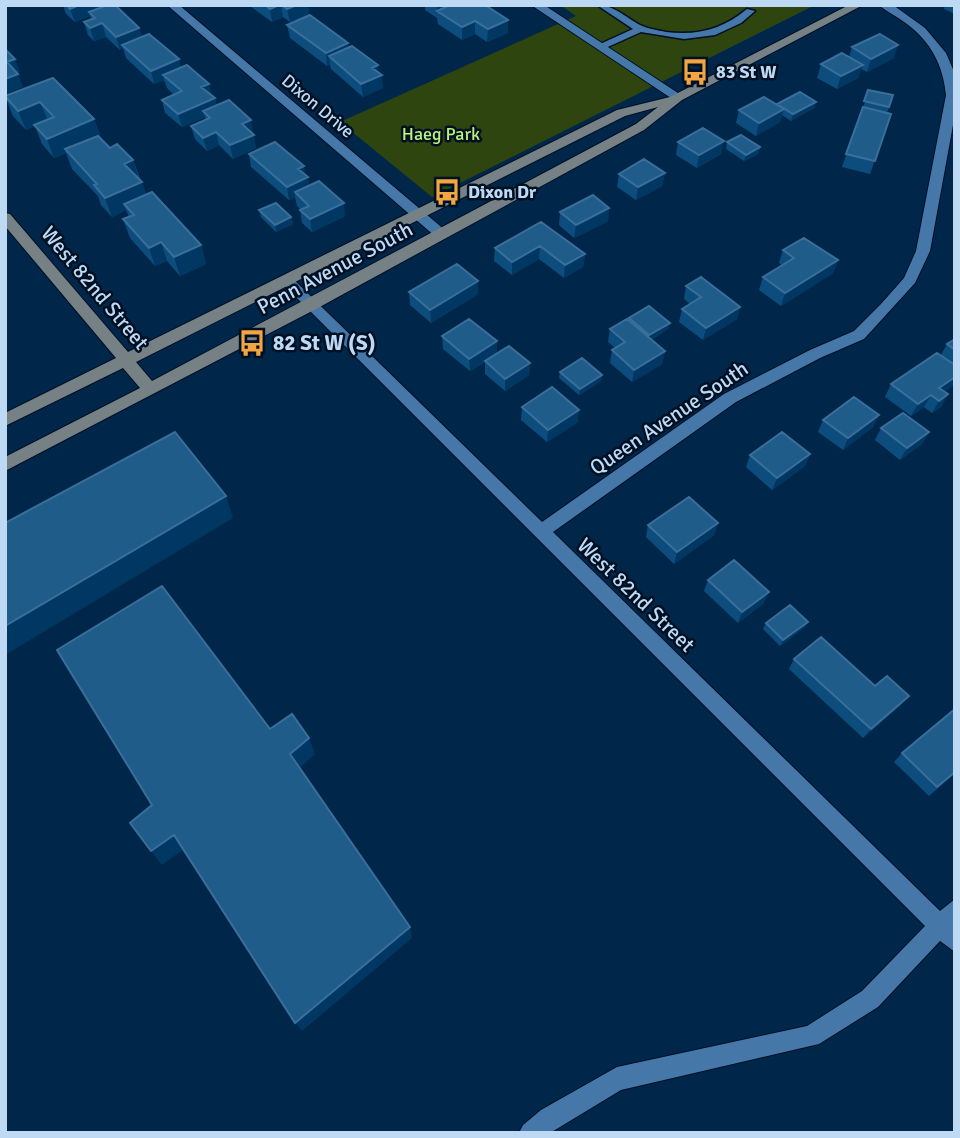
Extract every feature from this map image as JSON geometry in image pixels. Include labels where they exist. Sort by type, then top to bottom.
[{"type":"main road","name":"Penn Avenue South","points":[[5,465],[311,305],[639,127],[678,97],[858,5]]},
{"type":"main road","name":"Penn Avenue South","points":[[5,420],[621,113],[678,97]]},
{"type":"main road","name":"West 82nd Street","points":[[5,217],[150,388]]},
{"type":"street","name":"Dixon Drive","points":[[172,5],[442,234]]},
{"type":"street","points":[[536,5],[678,97]]},
{"type":"street","name":"Queen Avenue South","points":[[540,532],[730,398],[815,354],[859,335],[910,280],[923,251],[952,95],[952,76],[945,58],[931,39],[913,23],[884,5]]},
{"type":"street","name":"West 82nd Street","points":[[286,280],[540,532],[950,926]]},
{"type":"street","points":[[531,1133],[549,1118],[617,1079],[811,1036],[870,999],[950,926]]},
{"type":"lane","points":[[601,5],[639,29],[668,36],[702,36],[729,27],[750,11]]},
{"type":"lane","points":[[601,47],[639,29]]},
{"type":"green space","name":"Haeg Park","points":[[560,5],[815,5],[432,197],[340,122],[576,16]]},
{"type":"building","points":[[115,5],[139,28],[116,37],[102,23],[90,28],[84,22],[95,18],[89,12]]},
{"type":"building","points":[[450,5],[485,5],[508,20],[488,29],[475,21],[462,27],[437,11]]},
{"type":"building","points":[[310,15],[348,43],[326,53],[287,25]]},
{"type":"building","points":[[149,34],[179,59],[151,71],[122,45]]},
{"type":"building","points":[[880,34],[898,45],[871,59],[852,47]]},
{"type":"building","points":[[352,46],[378,65],[372,68],[382,75],[361,84],[329,56]]},
{"type":"building","points":[[5,49],[15,59],[7,62],[18,74],[5,79]]},
{"type":"building","points":[[842,53],[863,65],[841,76],[821,64]]},
{"type":"building","points":[[187,65],[209,84],[201,87],[215,98],[178,114],[162,100],[182,91],[163,75]]},
{"type":"building","points":[[53,78],[94,119],[47,139],[34,125],[54,117],[40,102],[18,111],[5,96]]},
{"type":"building","points":[[868,90],[893,95],[889,107],[864,101]]},
{"type":"building","points":[[800,92],[816,102],[793,114],[777,104]]},
{"type":"building","points":[[764,97],[784,109],[759,123],[739,110]]},
{"type":"building","points":[[229,100],[251,120],[242,124],[254,135],[230,145],[216,132],[203,138],[191,126],[210,118],[203,111]]},
{"type":"building","points":[[863,107],[891,114],[875,161],[846,154]]},
{"type":"building","points":[[703,128],[724,141],[699,155],[678,142]]},
{"type":"building","points":[[741,135],[760,147],[746,155],[727,142]]},
{"type":"building","points":[[98,136],[110,148],[117,144],[133,160],[124,164],[142,182],[105,198],[94,185],[97,184],[65,149]]},
{"type":"building","points":[[275,142],[304,166],[298,169],[308,177],[287,187],[249,154]]},
{"type":"building","points":[[644,159],[665,173],[638,187],[619,174]]},
{"type":"building","points":[[319,181],[344,203],[310,219],[300,210],[309,206],[295,192]]},
{"type":"building","points":[[152,192],[201,245],[174,257],[161,242],[149,248],[123,219],[134,215],[124,204]]},
{"type":"building","points":[[593,195],[609,208],[576,225],[560,212]]},
{"type":"building","points":[[276,203],[291,217],[275,225],[259,210]]},
{"type":"building","points":[[541,222],[585,254],[565,265],[540,246],[512,262],[495,248]]},
{"type":"building","points":[[804,238],[838,260],[785,293],[763,277],[794,258],[783,250]]},
{"type":"building","points":[[457,264],[478,281],[430,310],[409,292]]},
{"type":"building","points":[[701,277],[740,307],[706,328],[682,309],[701,297],[686,286]]},
{"type":"building","points":[[649,306],[670,323],[649,335],[629,318]]},
{"type":"building","points":[[469,319],[497,341],[469,359],[442,336]]},
{"type":"building","points":[[627,319],[665,351],[634,370],[612,350],[625,342],[610,329]]},
{"type":"building","points":[[955,339],[955,350],[947,344]]},
{"type":"building","points":[[509,346],[530,363],[505,379],[485,361]]},
{"type":"building","points":[[937,353],[955,365],[955,377],[939,388],[948,394],[939,401],[931,395],[918,404],[891,384]]},
{"type":"building","points":[[582,358],[602,375],[580,389],[560,372]]},
{"type":"building","points":[[552,387],[579,410],[548,430],[522,407]]},
{"type":"building","points":[[854,397],[879,415],[848,438],[823,420]]},
{"type":"building","points":[[903,413],[929,432],[907,448],[881,428]]},
{"type":"building","points":[[175,432],[226,496],[5,626],[5,523]]},
{"type":"building","points":[[782,432],[810,454],[777,478],[750,455]]},
{"type":"building","points":[[689,497],[718,523],[677,552],[648,525]]},
{"type":"building","points":[[734,560],[769,592],[742,612],[708,580]]},
{"type":"building","points":[[162,586],[270,729],[292,714],[309,738],[290,754],[410,927],[295,1023],[174,835],[151,851],[130,823],[152,805],[57,650]]},
{"type":"building","points":[[790,605],[808,622],[783,640],[766,623]]},
{"type":"building","points":[[821,637],[875,686],[887,676],[909,696],[871,729],[794,659]]},
{"type":"building","points":[[955,709],[955,772],[937,787],[902,753]]},
{"type":"place","name":"83 St W","points":[[695,72]]},
{"type":"place","name":"Dixon Dr","points":[[447,192]]},
{"type":"place","name":"82 St W (S)","points":[[252,343]]}]
